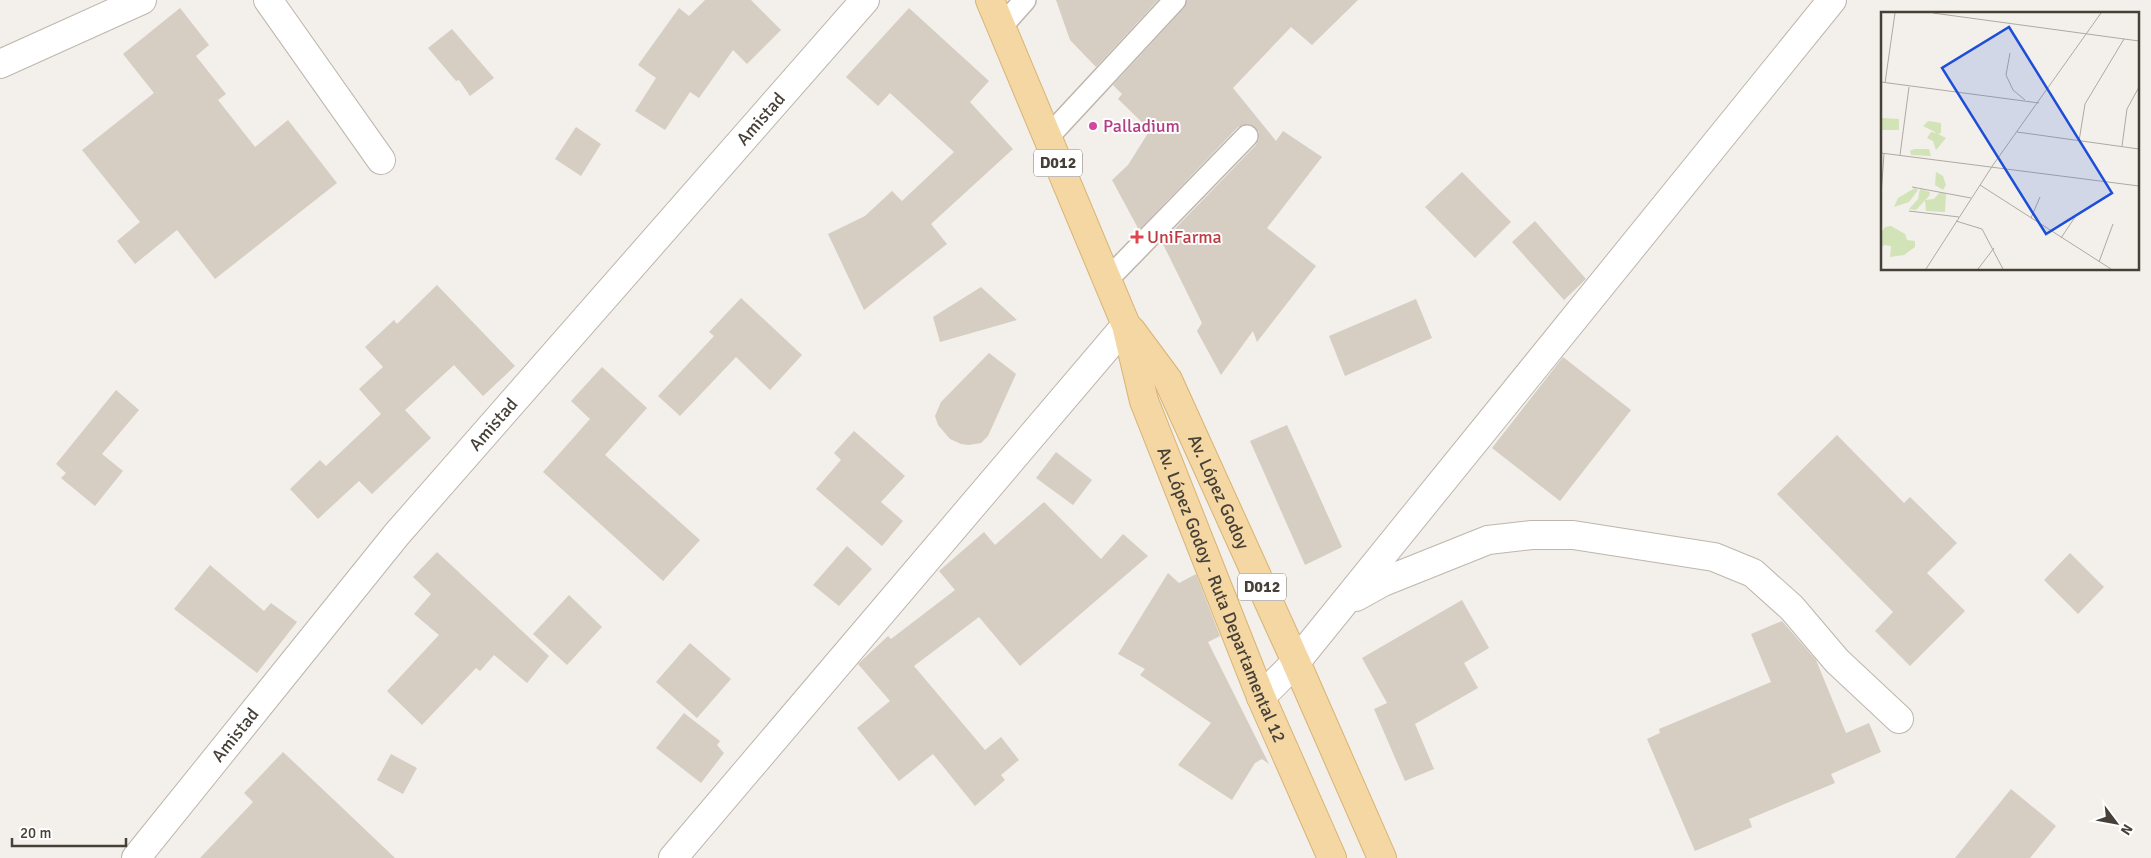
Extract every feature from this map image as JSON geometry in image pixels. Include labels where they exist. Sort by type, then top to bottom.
[{"type":"main road","name":"D012","points":[[990,0],[1126,325]]},
{"type":"main road","name":"Av. López Godoy","points":[[1126,325],[1168,380],[1296,662],[1382,858]]},
{"type":"main road","name":"Av. López Godoy - Ruta Departamental 12","points":[[1126,325],[1144,401],[1261,697],[1332,858]]},
{"type":"street","points":[[0,64],[142,0]]},
{"type":"street","points":[[268,0],[380,160]]},
{"type":"street","name":"Amistad","points":[[136,858],[397,534],[865,0]]},
{"type":"street","points":[[1261,697],[1296,662],[1344,604],[1832,0]]},
{"type":"street","points":[[681,855],[1126,325]]},
{"type":"street","points":[[1344,604],[1382,582],[1488,540],[1532,535],[1573,535],[1714,557],[1753,573],[1792,608],[1837,661],[1899,719]]},
{"type":"lane","points":[[1001,27],[1025,0]]},
{"type":"lane","points":[[1047,138],[1175,0]]},
{"type":"lane","points":[[1108,279],[1248,136]]},
{"type":"building","points":[[705,0],[751,0],[781,30],[747,64],[733,50],[699,98],[690,92],[665,130],[635,111],[656,78],[638,65],[679,8],[689,16]]},
{"type":"building","points":[[1056,0],[1158,0],[1096,67],[1070,40]]},
{"type":"building","points":[[1187,0],[1358,0],[1312,45],[1291,27],[1233,88],[1276,141],[1283,131],[1322,157],[1267,228],[1316,266],[1257,342],[1253,331],[1221,375],[1197,331],[1202,323],[1162,242],[1256,145],[1259,139],[1259,132],[1250,124],[1238,127],[1139,230],[1112,180],[1128,165],[1150,130],[1118,99],[1122,94],[1113,85],[1184,8]]},
{"type":"building","points":[[180,8],[209,45],[196,56],[226,94],[218,100],[255,147],[288,120],[337,183],[215,279],[177,230],[135,264],[117,241],[140,222],[82,150],[154,93],[123,54]]},
{"type":"building","points":[[909,8],[989,81],[970,102],[1013,149],[931,224],[947,244],[864,310],[828,234],[865,216],[892,191],[902,201],[954,152],[890,93],[878,106],[846,77]]},
{"type":"building","points":[[452,29],[494,78],[470,96],[459,80],[456,81],[428,48]]},
{"type":"building","points":[[576,127],[601,144],[581,176],[555,159]]},
{"type":"building","points":[[1462,172],[1511,222],[1475,258],[1425,207]]},
{"type":"building","points":[[1535,221],[1586,279],[1564,300],[1512,242]]},
{"type":"building","points":[[437,285],[515,366],[483,396],[454,365],[405,410],[431,438],[372,494],[359,481],[318,519],[290,489],[320,460],[326,466],[381,414],[359,389],[383,367],[365,347],[394,320],[397,324]]},
{"type":"building","points":[[981,287],[1017,320],[940,342],[933,317]]},
{"type":"building","points":[[741,298],[802,355],[770,390],[736,357],[680,416],[658,396],[714,336],[709,332]]},
{"type":"building","points":[[1416,299],[1432,338],[1345,376],[1329,336]]},
{"type":"building","points":[[989,353],[1016,374],[988,436],[981,443],[961,444],[950,439],[938,425],[935,416],[941,402]]},
{"type":"building","points":[[1563,357],[1631,410],[1560,501],[1492,448]]},
{"type":"building","points":[[602,367],[647,408],[605,455],[700,540],[663,581],[543,472],[590,419],[571,401]]},
{"type":"building","points":[[116,390],[139,410],[102,454],[123,471],[95,506],[61,478],[66,473],[56,464]]},
{"type":"building","points":[[1287,425],[1342,547],[1305,565],[1250,441]]},
{"type":"building","points":[[854,431],[905,476],[881,502],[903,521],[882,546],[816,489],[841,460],[834,453]]},
{"type":"building","points":[[1837,435],[1904,503],[1910,497],[1957,543],[1927,573],[1965,611],[1910,666],[1875,631],[1893,612],[1777,494]]},
{"type":"building","points":[[1056,452],[1092,480],[1073,505],[1036,478]]},
{"type":"building","points":[[1044,502],[1101,559],[1123,534],[1148,556],[1020,666],[979,617],[914,666],[985,750],[1001,737],[1019,760],[1001,775],[1005,780],[975,806],[933,754],[899,781],[857,728],[890,701],[858,664],[888,636],[891,639],[955,590],[939,571],[984,532],[995,545]]},
{"type":"building","points":[[847,546],[872,569],[839,606],[813,585]]},
{"type":"building","points":[[437,552],[549,656],[527,683],[494,655],[480,671],[476,668],[422,725],[387,691],[439,635],[414,614],[431,594],[413,577]]},
{"type":"building","points":[[2070,553],[2104,587],[2078,614],[2044,580]]},
{"type":"building","points":[[210,565],[264,611],[271,603],[297,622],[257,673],[174,609]]},
{"type":"building","points":[[1168,573],[1179,583],[1196,574],[1220,636],[1208,642],[1269,764],[1262,759],[1255,763],[1232,800],[1178,765],[1211,723],[1140,675],[1145,669],[1118,654]]},
{"type":"building","points":[[569,595],[602,627],[567,665],[533,634]]},
{"type":"building","points":[[1462,600],[1489,648],[1464,663],[1478,688],[1415,724],[1434,769],[1405,781],[1374,709],[1387,703],[1362,658]]},
{"type":"building","points":[[1782,621],[1816,660],[1846,733],[1869,723],[1881,752],[1831,774],[1835,783],[1749,819],[1752,827],[1695,851],[1647,739],[1660,733],[1659,729],[1771,682],[1751,634]]},
{"type":"building","points":[[690,643],[731,679],[697,718],[656,682]]},
{"type":"building","points":[[684,713],[720,741],[717,745],[724,753],[701,783],[656,748]]},
{"type":"building","points":[[283,752],[395,858],[200,858],[253,802],[244,793]]},
{"type":"building","points":[[391,754],[417,768],[403,794],[377,780]]},
{"type":"building","points":[[2011,789],[2056,826],[2030,858],[1955,858]]},
{"type":"place","name":"Palladium","points":[[1093,126]]},
{"type":"place","name":"UniFarma","points":[[1137,237]]}]
